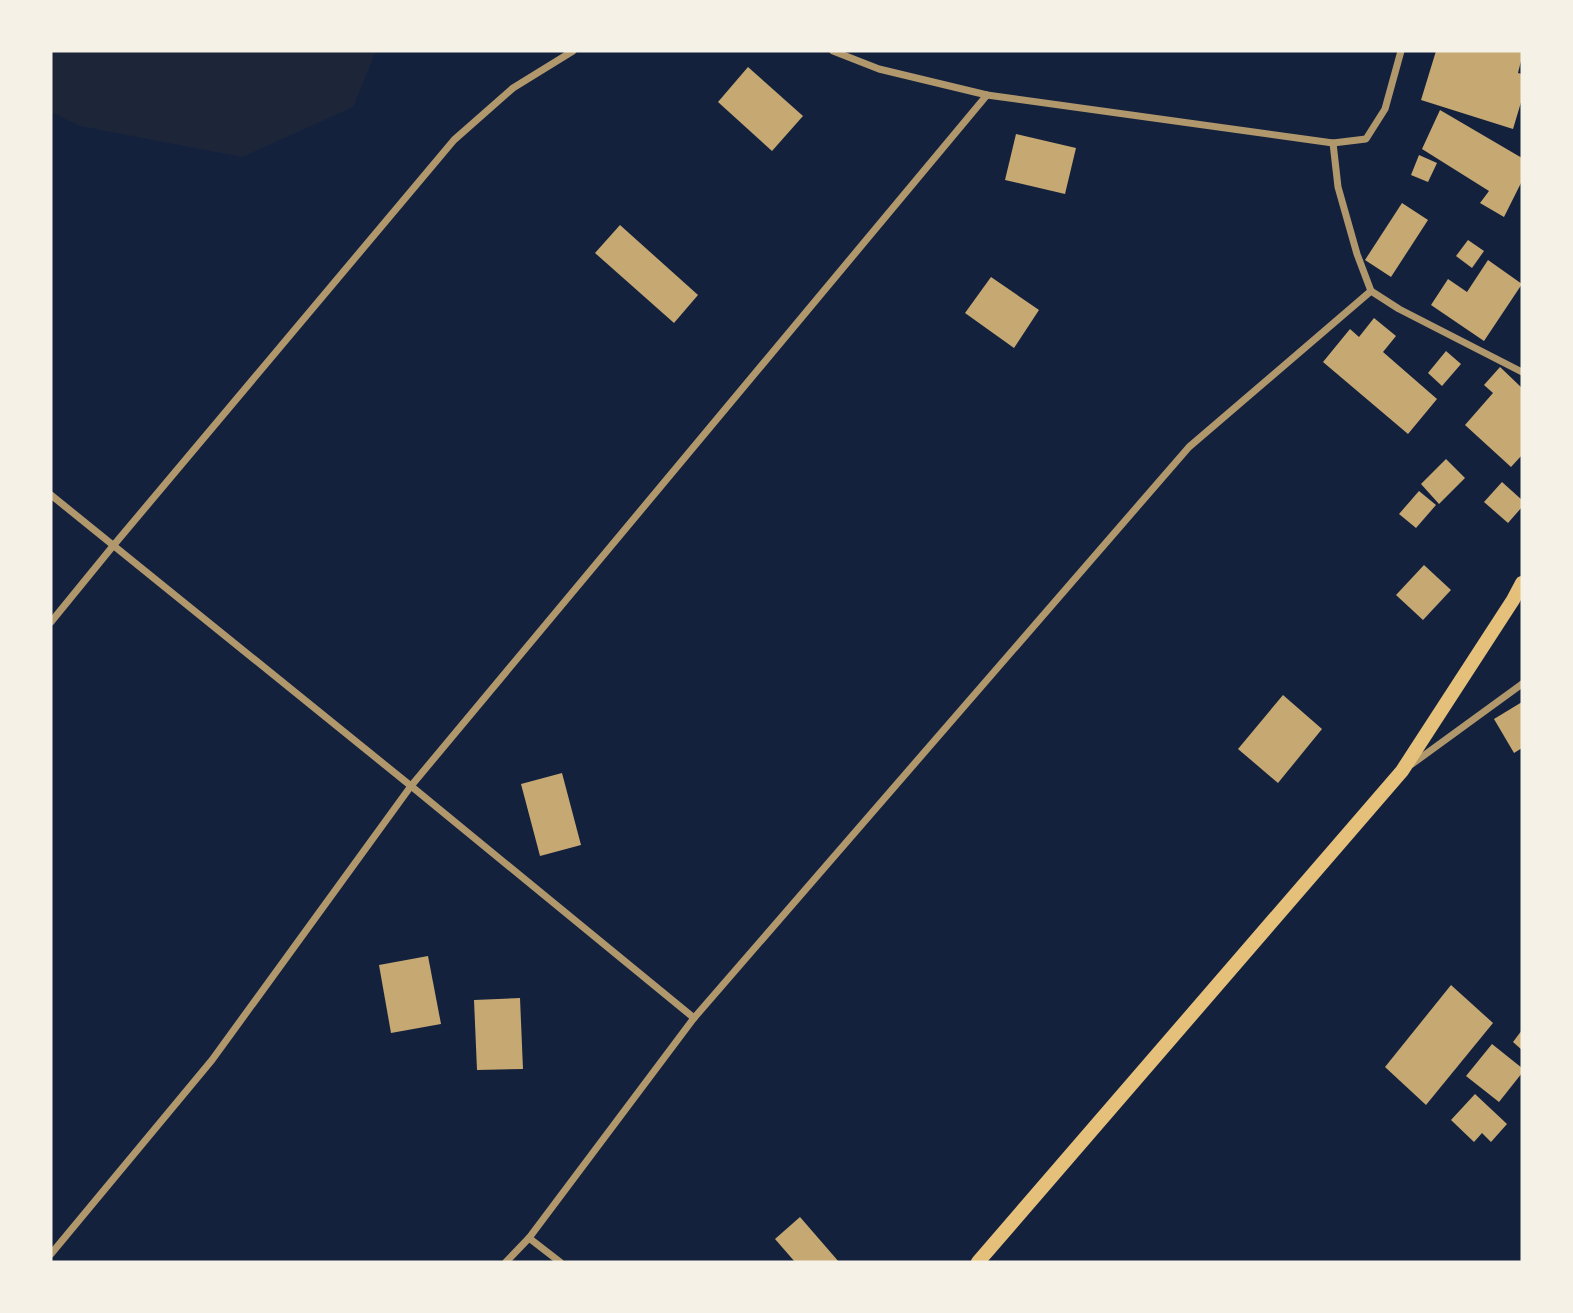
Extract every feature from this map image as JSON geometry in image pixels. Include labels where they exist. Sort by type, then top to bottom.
[{"type":"main road","points":[[978,1262],[1402,771],[1522,583]]},
{"type":"street","points":[[51,622],[454,140],[513,88],[573,51]]},
{"type":"street","points":[[833,51],[880,69],[987,94],[1333,143],[1366,139],[1385,109],[1401,51]]},
{"type":"street","points":[[51,1254],[212,1060],[411,786],[987,94]]},
{"type":"street","points":[[1333,143],[1338,187],[1357,254],[1371,291],[1399,309],[1522,372]]},
{"type":"street","points":[[506,1262],[529,1238],[694,1017],[1189,447],[1371,291]]},
{"type":"street","points":[[51,495],[694,1017]]},
{"type":"street","points":[[1402,771],[1522,684]]},
{"type":"street","points":[[529,1238],[561,1262]]},
{"type":"shaded area","points":[[51,51],[376,51],[353,107],[242,157],[80,126],[51,112]]},
{"type":"building","points":[[1436,51],[1522,51],[1518,73],[1522,74],[1522,99],[1513,129],[1421,100]]},
{"type":"building","points":[[748,67],[803,116],[772,151],[718,102]]},
{"type":"building","points":[[1440,110],[1522,158],[1522,181],[1504,217],[1480,203],[1489,191],[1422,149]]},
{"type":"building","points":[[1016,134],[1076,148],[1065,194],[1005,180]]},
{"type":"building","points":[[1419,155],[1437,163],[1428,182],[1411,175]]},
{"type":"building","points":[[1402,203],[1428,220],[1391,277],[1365,260]]},
{"type":"building","points":[[620,225],[698,295],[674,323],[595,253]]},
{"type":"building","points":[[1468,240],[1484,251],[1472,268],[1456,256]]},
{"type":"building","points":[[1488,260],[1522,284],[1484,341],[1431,305],[1448,279],[1467,292]]},
{"type":"building","points":[[991,277],[1039,310],[1014,348],[965,313]]},
{"type":"building","points":[[1374,318],[1396,336],[1383,352],[1437,399],[1408,434],[1323,362],[1350,329],[1359,337]]},
{"type":"building","points":[[1446,351],[1461,364],[1442,386],[1428,373]]},
{"type":"building","points":[[1500,367],[1522,388],[1522,455],[1511,467],[1465,425],[1493,393],[1484,385]]},
{"type":"building","points":[[1446,459],[1465,478],[1439,504],[1421,484]]},
{"type":"building","points":[[1502,482],[1522,500],[1522,507],[1508,523],[1484,502]]},
{"type":"building","points":[[1419,491],[1436,505],[1416,528],[1399,514]]},
{"type":"building","points":[[1424,565],[1451,590],[1423,620],[1396,595]]},
{"type":"building","points":[[1283,695],[1322,729],[1278,783],[1238,749]]},
{"type":"building","points":[[1522,702],[1522,748],[1514,753],[1494,719]]},
{"type":"building","points":[[562,773],[581,845],[540,856],[521,784]]},
{"type":"building","points":[[428,956],[441,1024],[391,1033],[379,965]]},
{"type":"building","points":[[1451,985],[1493,1023],[1426,1105],[1385,1067]]},
{"type":"building","points":[[520,998],[523,1069],[477,1070],[474,1000]]},
{"type":"building","points":[[1522,1030],[1522,1050],[1513,1042]]},
{"type":"building","points":[[1492,1044],[1522,1068],[1522,1073],[1499,1102],[1466,1076]]},
{"type":"building","points":[[1475,1094],[1507,1124],[1491,1142],[1482,1133],[1474,1142],[1451,1120]]},
{"type":"building","points":[[800,1217],[839,1262],[795,1262],[775,1239]]}]
